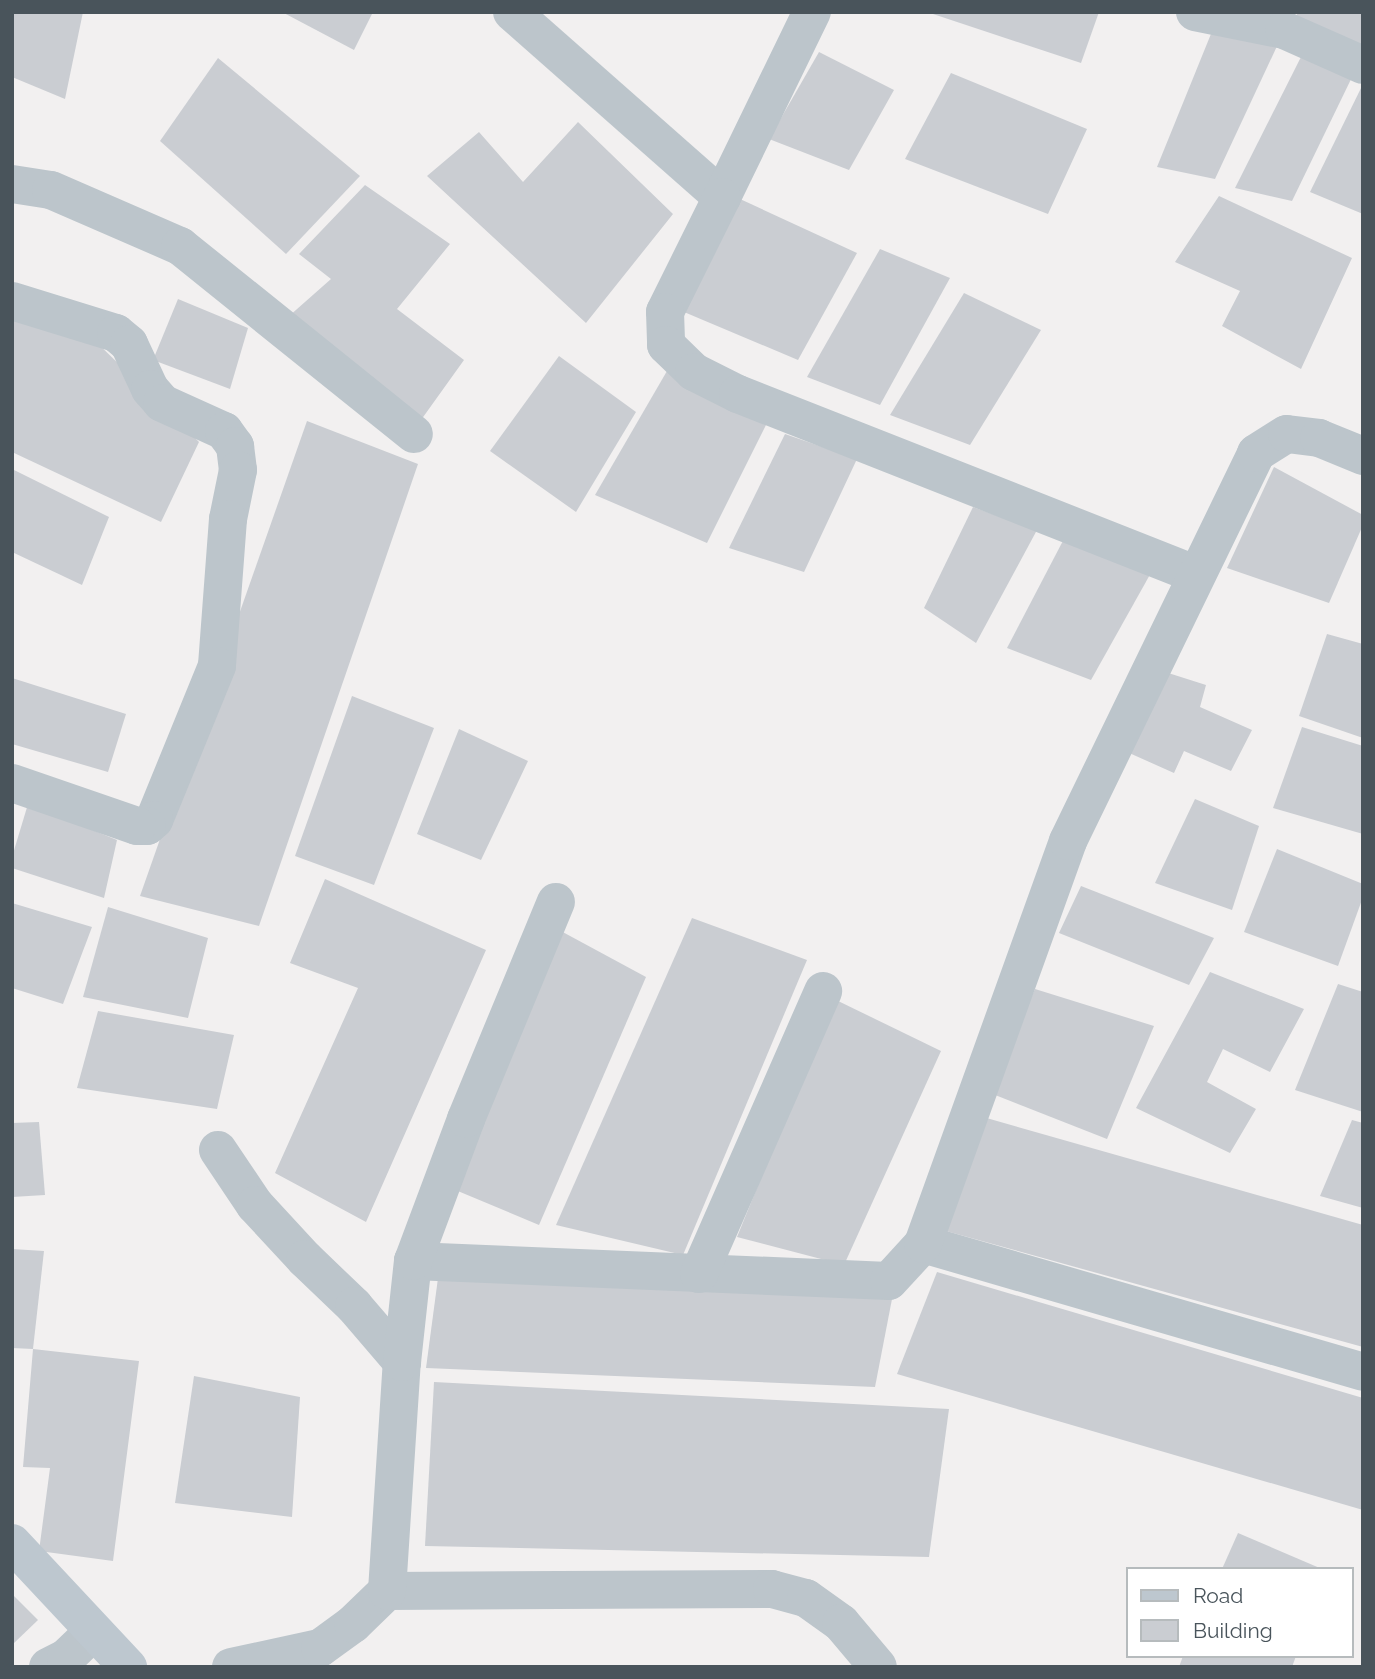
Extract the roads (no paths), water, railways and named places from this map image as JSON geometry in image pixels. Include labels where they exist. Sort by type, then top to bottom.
[{"type":"street","points":[[512,12],[722,197]]},
{"type":"street","points":[[812,12],[665,312],[666,345],[694,372],[738,394],[1196,574]]},
{"type":"street","points":[[1195,12],[1284,30],[1363,65]]},
{"type":"street","points":[[12,184],[51,190],[180,246],[414,434]]},
{"type":"street","points":[[12,302],[116,333],[129,344],[150,389],[162,403],[224,431],[235,446],[237,470],[228,519],[217,666],[154,820],[147,826],[137,827],[12,783]]},
{"type":"street","points":[[414,1262],[890,1281],[923,1244],[1068,841],[1256,453],[1287,434],[1319,438],[1363,456]]},
{"type":"street","points":[[231,1667],[320,1647],[353,1624],[387,1591],[402,1362],[414,1262],[466,1119],[556,902]]},
{"type":"street","points":[[699,1274],[822,990]]},
{"type":"street","points":[[218,1150],[255,1205],[354,1306],[402,1362]]},
{"type":"street","points":[[923,1244],[1363,1372]]},
{"type":"street","points":[[12,1543],[128,1667]]},
{"type":"street","points":[[387,1591],[772,1589],[806,1598],[841,1623],[878,1667]]},
{"type":"street","points":[[48,1667],[66,1658],[93,1632]]}]
